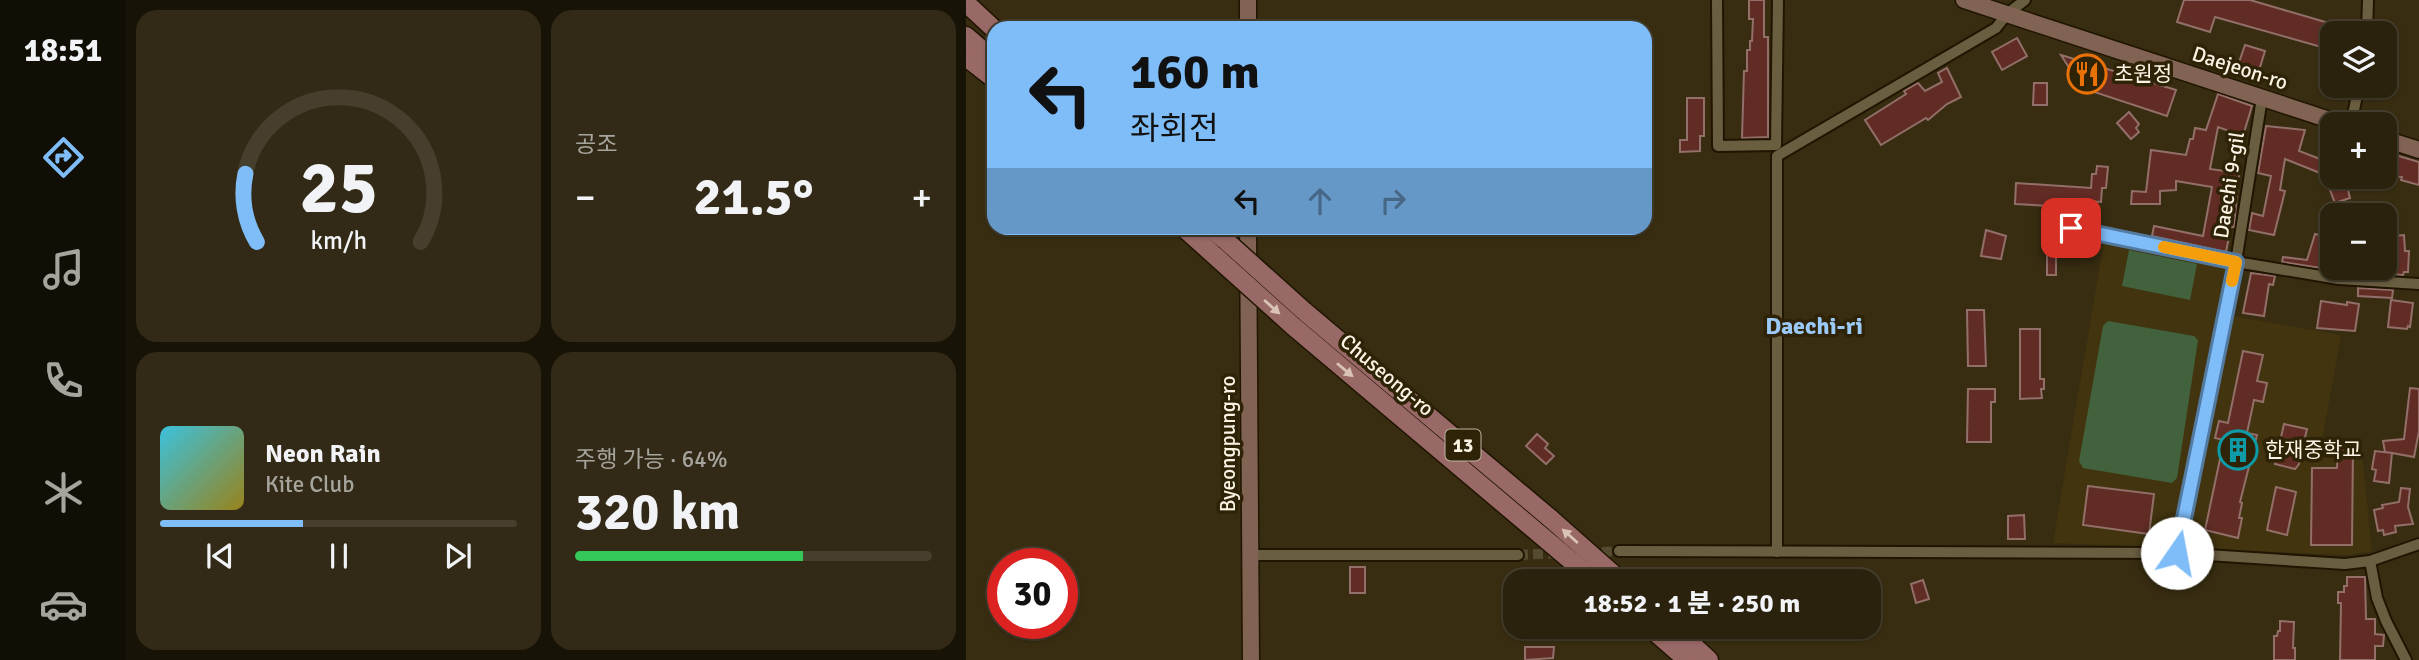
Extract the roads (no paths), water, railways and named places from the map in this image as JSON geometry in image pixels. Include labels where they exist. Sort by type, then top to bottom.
[{"type":"main road","points":[[966,3],[987,22]]},
{"type":"main road","points":[[966,15],[987,34]]},
{"type":"main road","points":[[966,36],[987,54]]},
{"type":"main road","points":[[966,57],[987,74]]},
{"type":"main road","name":"Chuseong-ro","points":[[1192,235],[1551,519],[1607,569]]},
{"type":"main road","name":"Chuseong-ro","points":[[1219,235],[1298,318],[1581,569]]},
{"type":"main road","points":[[1663,639],[1686,660]]},
{"type":"main road","points":[[1686,639],[1709,660]]},
{"type":"street","points":[[1248,0],[1248,21]]},
{"type":"street","points":[[1717,0],[1718,146],[1777,150],[1996,29],[2007,15],[2025,0]]},
{"type":"street","points":[[1777,552],[1778,0]]},
{"type":"street","name":"Daejeon-ro","points":[[1964,0],[2320,117]]},
{"type":"street","points":[[2367,21],[2368,0]]},
{"type":"street","name":"Daechi 9-gil","points":[[2262,98],[2236,262],[2339,279],[2419,284]]},
{"type":"street","points":[[2397,143],[2419,150]]},
{"type":"street","points":[[2071,228],[2236,262],[2177,553]]},
{"type":"street","name":"Byeongpung-ro","points":[[1248,235],[1251,660]]},
{"type":"street","points":[[1619,551],[2177,553],[2345,564],[2370,561],[2419,544]]},
{"type":"street","points":[[1250,555],[1518,555]]},
{"type":"street","points":[[2370,561],[2377,598],[2406,660]]},
{"type":"tunnel","points":[[1587,553],[1619,551]]},
{"type":"tunnel","points":[[1518,555],[1564,553]]},
{"type":"place","name":"초원정","points":[[2087,74]]},
{"type":"place","name":"한재중학교","points":[[2238,450]]},
{"type":"district","name":"Daechi-ri","points":[[1814,326]]}]
